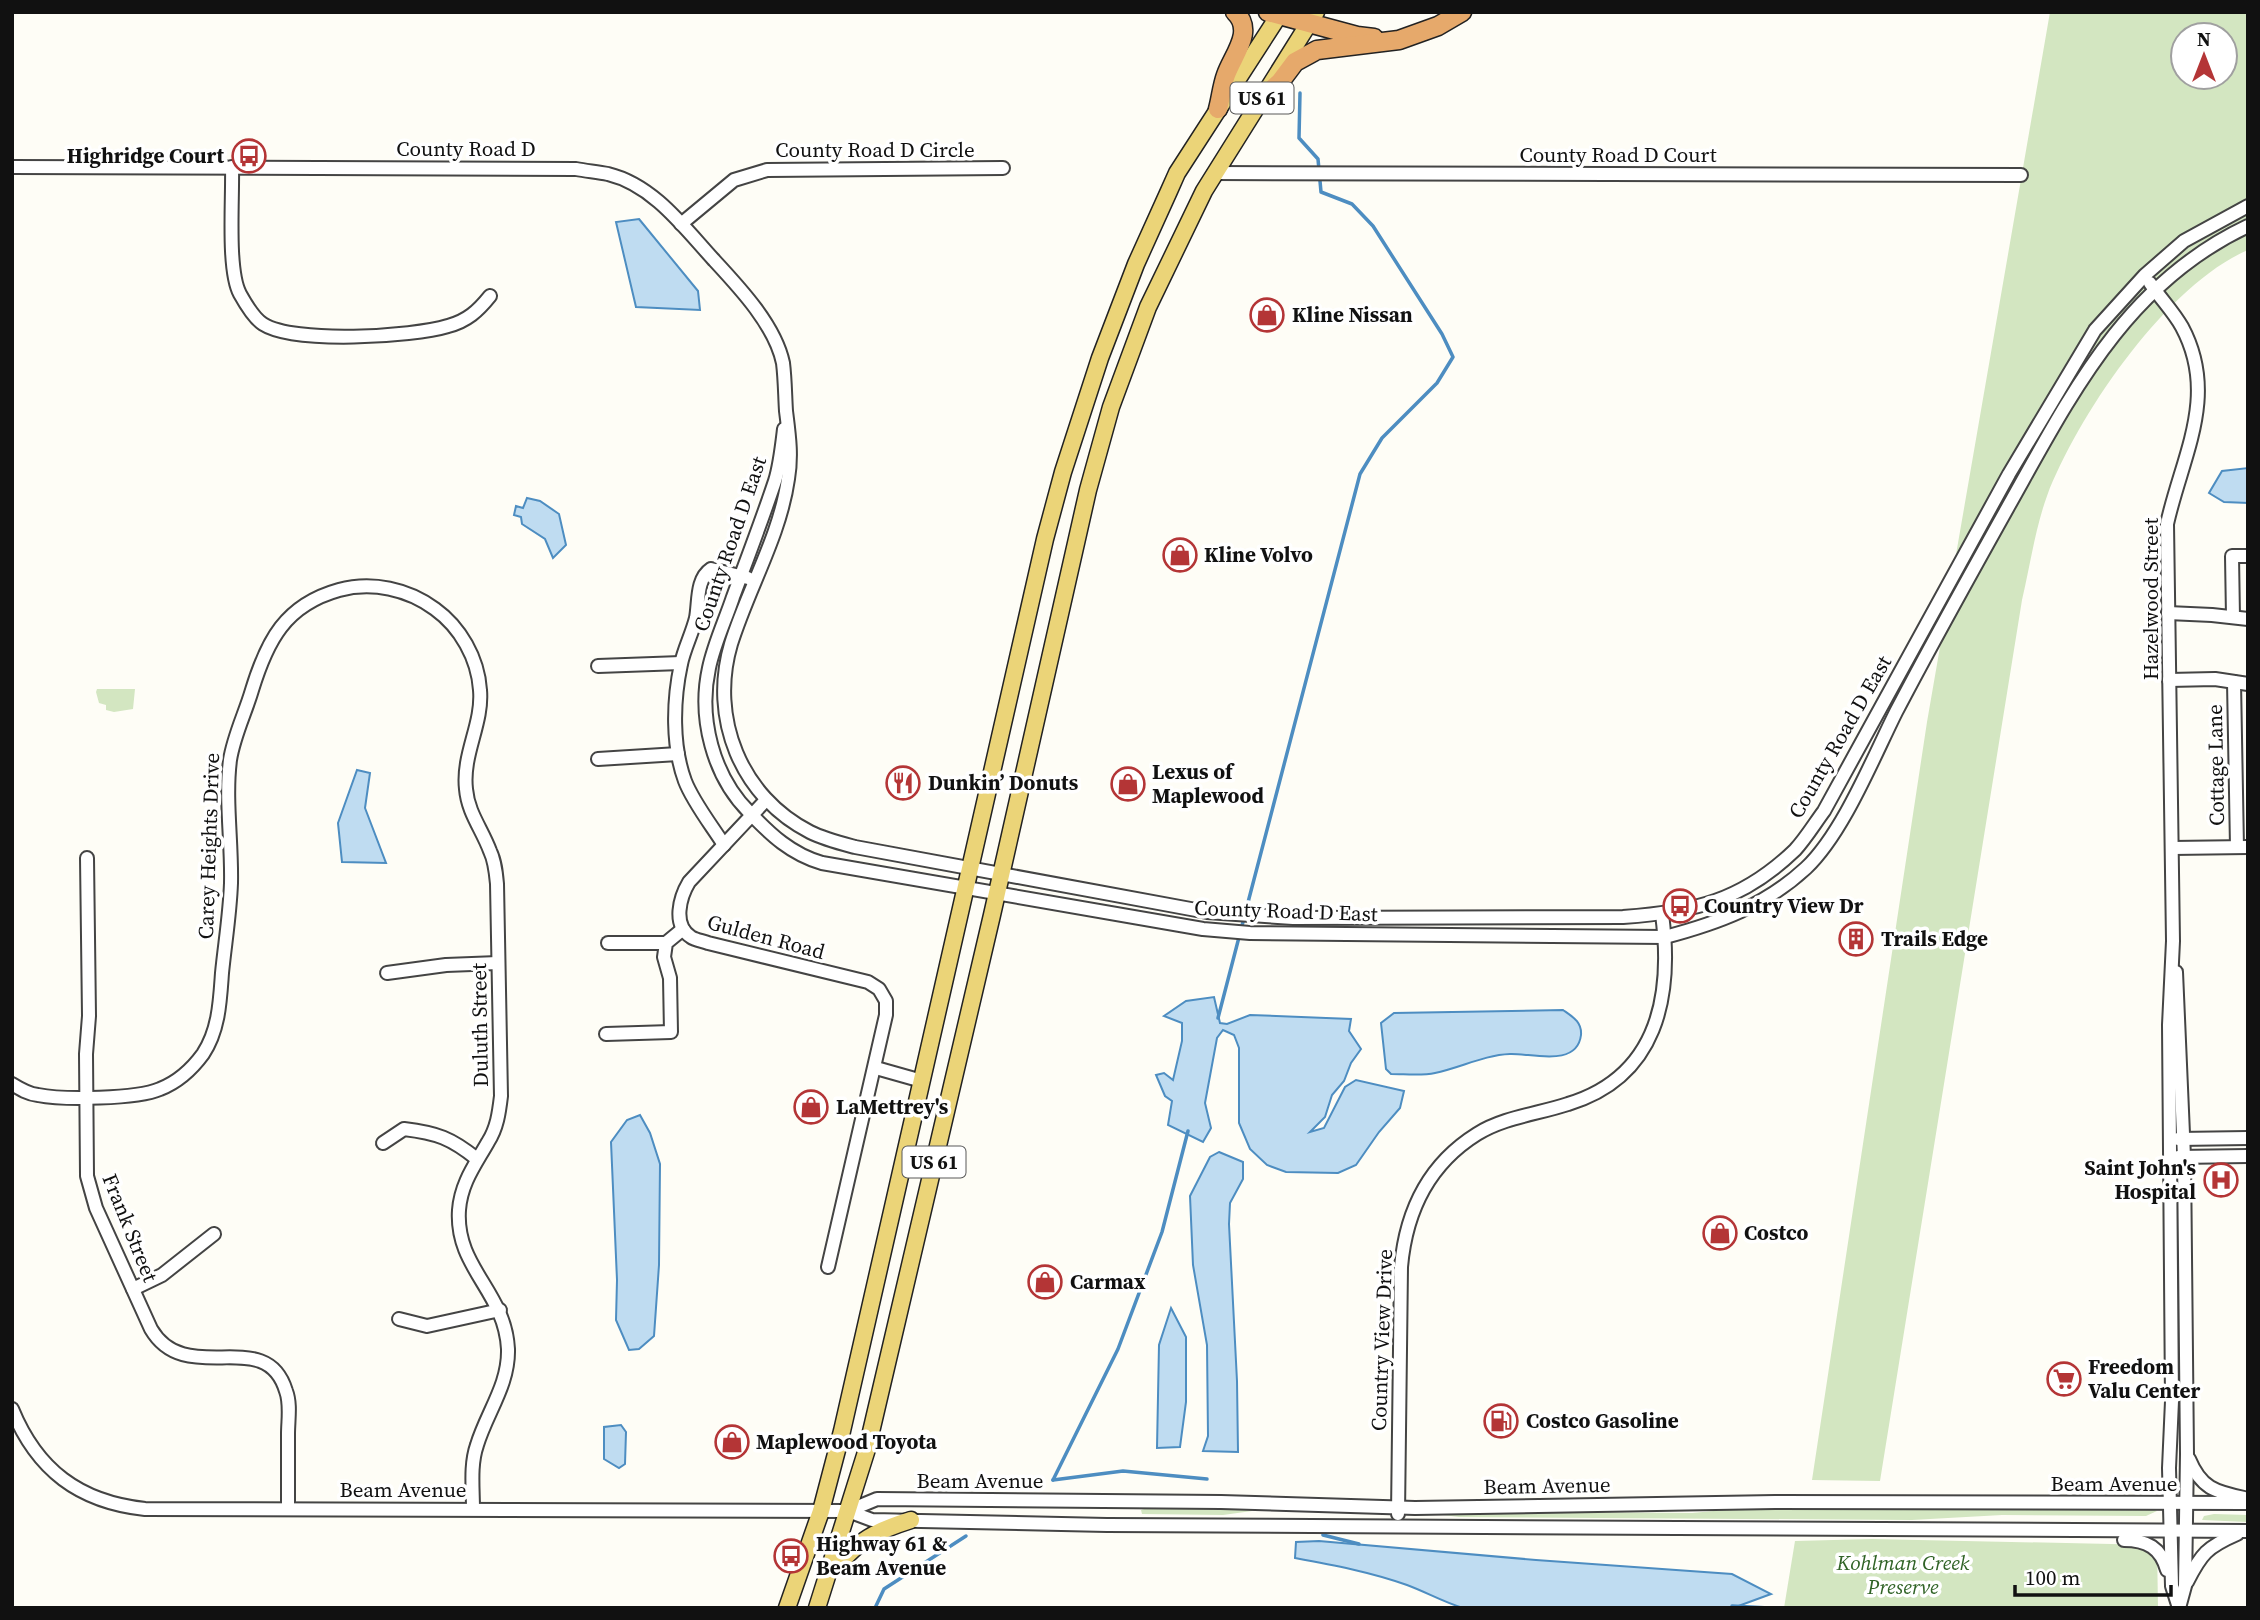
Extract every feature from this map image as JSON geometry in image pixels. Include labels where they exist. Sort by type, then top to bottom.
[{"type":"highway","points":[[1218,109],[1225,76],[1242,40],[1243,24],[1235,12]]},
{"type":"highway","points":[[1261,99],[1280,82],[1295,62],[1317,50],[1399,40],[1438,26],[1462,12]]},
{"type":"highway","points":[[1276,14],[1312,18],[1357,36],[1399,40]]},
{"type":"main road","name":"US 61","points":[[787,1608],[821,1511],[842,1431],[1045,539],[1082,412],[1122,299],[1168,191],[1276,14]]},
{"type":"main road","name":"US 61","points":[[817,1608],[830,1574],[867,1449],[1002,874],[1088,490],[1108,417],[1148,307],[1174,249],[1214,173],[1312,18]]},
{"type":"main road","points":[[830,1574],[867,1536],[911,1520]]},
{"type":"street","name":"County Road D","points":[[12,166],[576,169],[610,174],[638,186],[664,205],[739,286],[764,320],[782,362],[786,411]]},
{"type":"street","points":[[232,167],[233,267],[240,293],[262,324],[290,333],[342,336],[401,334],[448,326],[475,314],[490,296]]},
{"type":"street","name":"County Road D Circle","points":[[681,224],[734,180],[766,170],[1003,168]]},
{"type":"street","name":"County Road D Court","points":[[1214,173],[2021,175]]},
{"type":"street","name":"County Road D East","points":[[786,411],[791,446],[782,509],[731,646],[723,689],[727,724],[735,753],[752,784],[776,810],[811,833],[855,847],[1186,909],[1267,917],[1623,917],[1662,914],[1706,905],[1741,891],[1796,848],[1824,811],[2009,474],[2095,330],[2145,275],[2184,241],[2248,206]]},
{"type":"street","name":"County Road D East","points":[[786,411],[776,479],[709,669],[706,697],[707,722],[720,772],[735,799],[777,841],[808,859],[997,895],[1203,929],[1250,933],[1665,937],[1706,926],[1750,908],[1776,894],[1808,866],[1840,822],[1934,639],[2094,359],[2138,305],[2154,290],[2224,238],[2248,226]]},
{"type":"street","name":"Hazelwood Street","points":[[2145,275],[2183,329],[2195,365],[2198,388],[2196,427],[2175,487],[2167,524],[2173,941],[2179,1011],[2185,1157],[2187,1454],[2185,1531],[2178,1586]]},
{"type":"street","points":[[2233,617],[2232,556],[2248,556]]},
{"type":"street","points":[[724,845],[685,782],[678,754],[675,705],[681,663],[695,620],[705,572],[710,569],[755,580]]},
{"type":"street","name":"Carey Heights Drive","points":[[12,1084],[35,1095],[141,1095],[158,1090],[185,1074],[200,1058],[211,1040],[219,1010],[230,884],[230,761],[234,740],[267,645],[289,617],[303,606],[330,593],[368,586]]},
{"type":"street","name":"Duluth Street","points":[[368,586],[405,593],[435,608],[458,632],[473,658],[480,689],[481,706],[466,770],[466,788],[474,819],[491,853],[495,868],[499,1113],[489,1141],[466,1180],[461,1195],[459,1225],[466,1254],[500,1310],[506,1332],[506,1370],[503,1384],[474,1454],[473,1509]]},
{"type":"street","points":[[2168,613],[2248,619]]},
{"type":"street","points":[[598,666],[681,663]]},
{"type":"street","name":"Cottage Lane","points":[[2169,680],[2215,679],[2248,684]]},
{"type":"street","name":"Cottage Lane","points":[[2172,848],[2242,847],[2234,682]]},
{"type":"street","points":[[598,759],[678,754]]},
{"type":"street","name":"Gulden Road","points":[[766,800],[689,882],[681,896],[679,909],[683,929],[690,936],[708,943],[868,982],[879,989],[886,1001],[876,1068],[828,1267]]},
{"type":"street","name":"Frank Street","points":[[87,858],[89,1016],[86,1054],[86,1159],[90,1193],[157,1339],[174,1353],[194,1357],[249,1358],[268,1365],[283,1382],[289,1404],[288,1509]]},
{"type":"street","name":"Country View Drive","points":[[1398,1526],[1401,1267],[1403,1242],[1419,1195],[1432,1173],[1445,1159],[1479,1133],[1509,1119],[1588,1097],[1620,1076],[1642,1052],[1656,1028],[1662,1001],[1665,937],[1662,914]]},
{"type":"street","points":[[608,943],[666,943],[683,929]]},
{"type":"street","name":"Hazelwood Street","points":[[2173,941],[2169,987],[2172,1401],[2170,1532],[2179,1608]]},
{"type":"street","points":[[606,1034],[671,1032],[670,978],[664,957],[666,943]]},
{"type":"street","points":[[387,973],[446,965],[498,962]]},
{"type":"street","points":[[876,1068],[922,1081]]},
{"type":"street","points":[[383,1143],[404,1129],[428,1132],[452,1139],[477,1159]]},
{"type":"street","points":[[2170,1140],[2248,1138]]},
{"type":"street","points":[[2170,1157],[2248,1156]]},
{"type":"street","points":[[133,1289],[162,1275],[214,1234]]},
{"type":"street","points":[[399,1319],[427,1326],[500,1310]]},
{"type":"street","name":"Beam Avenue","points":[[12,1409],[20,1429],[41,1460],[70,1485],[107,1503],[145,1509],[848,1511],[872,1520],[1107,1525],[2246,1531]]},
{"type":"street","points":[[2187,1454],[2196,1475],[2204,1485],[2248,1501]]},
{"type":"street","name":"Beam Avenue","points":[[848,1511],[877,1499],[1221,1502],[1398,1507],[1775,1502],[2248,1501]]},
{"type":"street","points":[[2027,1531],[2059,1539],[2140,1540],[2153,1546],[2164,1559],[2178,1586],[2206,1551],[2246,1531]]},
{"type":"green space","points":[[2050,12],[2248,12],[2248,250],[2217,267],[2186,292],[2128,356],[2080,428],[2047,496],[2022,600],[1880,1481],[1812,1480],[1927,722]]},
{"type":"green space","points":[[97,689],[135,689],[133,709],[114,712],[106,710],[106,705],[99,703]]},
{"type":"green space","points":[[1757,1507],[2157,1511],[2146,1516],[2002,1515],[1912,1520],[1459,1517],[1435,1514],[1434,1511],[1692,1513]]},
{"type":"green space","points":[[1141,1510],[1252,1511],[1223,1515],[1142,1514]]},
{"type":"green space","points":[[2248,1515],[2248,1522],[2202,1520],[2204,1516]]},
{"type":"green space","name":"Kohlman Creek Preserve","points":[[1872,1539],[2157,1545],[2158,1608],[1784,1608],[1795,1541]]},
{"type":"water","points":[[639,219],[698,291],[700,310],[636,307],[616,222]]},
{"type":"water","points":[[2248,468],[2248,503],[2224,502],[2209,493],[2222,471]]},
{"type":"water","points":[[527,498],[540,501],[559,514],[566,545],[553,558],[545,539],[522,524],[521,517],[514,515],[516,506],[523,508]]},
{"type":"water","points":[[357,770],[370,773],[365,808],[386,863],[342,862],[338,823]]},
{"type":"water","points":[[1214,997],[1220,1023],[1227,1024],[1250,1015],[1351,1019],[1349,1031],[1361,1049],[1351,1063],[1344,1081],[1332,1095],[1325,1117],[1310,1132],[1324,1128],[1345,1087],[1356,1080],[1404,1091],[1400,1108],[1356,1165],[1338,1173],[1286,1172],[1267,1165],[1250,1149],[1239,1123],[1239,1048],[1234,1035],[1223,1030],[1217,1038],[1205,1103],[1211,1128],[1203,1142],[1168,1125],[1172,1101],[1165,1096],[1156,1075],[1164,1073],[1173,1080],[1182,1041],[1182,1023],[1164,1016],[1186,1001]]},
{"type":"water","points":[[1563,1010],[1578,1023],[1581,1035],[1578,1045],[1571,1052],[1562,1055],[1500,1055],[1425,1074],[1391,1074],[1386,1069],[1381,1023],[1394,1013]]},
{"type":"water","points":[[640,1115],[650,1133],[660,1164],[659,1265],[654,1336],[639,1349],[629,1350],[616,1320],[617,1280],[611,1142],[627,1120]]},
{"type":"water","points":[[1219,1152],[1243,1162],[1243,1179],[1230,1203],[1229,1224],[1238,1452],[1203,1451],[1208,1436],[1207,1345],[1193,1265],[1190,1196],[1210,1157]]},
{"type":"water","points":[[1171,1308],[1186,1337],[1186,1402],[1180,1447],[1157,1448],[1159,1345]]},
{"type":"water","points":[[621,1425],[626,1432],[625,1464],[619,1468],[604,1459],[604,1427]]},
{"type":"water","points":[[1319,1541],[1732,1574],[1771,1594],[1733,1608],[1463,1608],[1393,1580],[1295,1558],[1296,1542]]},
{"type":"waterway","points":[[1246,910],[1360,474],[1382,438],[1437,383],[1453,357],[1442,334],[1373,226],[1352,204],[1321,192],[1318,159],[1299,138],[1300,93]]},
{"type":"waterway","points":[[1218,1018],[1244,918]]},
{"type":"waterway","points":[[1053,1480],[1118,1349],[1162,1232],[1188,1131]]},
{"type":"waterway","points":[[1053,1480],[1123,1471],[1207,1479]]},
{"type":"waterway","points":[[1323,1535],[1359,1544]]},
{"type":"waterway","points":[[875,1608],[884,1589],[966,1536]]},
{"type":"waterway","points":[[1732,1606],[1769,1608]]},
{"type":"place","name":"Highridge Court","points":[[249,156]]},
{"type":"place","name":"Kline Nissan","points":[[1267,315]]},
{"type":"place","name":"Kline Volvo","points":[[1180,555]]},
{"type":"place","name":"Dunkin’ Donuts","points":[[903,783]]},
{"type":"place","name":"Lexus of Maplewood","points":[[1128,784]]},
{"type":"place","name":"Country View Dr","points":[[1680,906]]},
{"type":"place","name":"Trails Edge","points":[[1856,939]]},
{"type":"place","name":"LaMettrey's","points":[[811,1107]]},
{"type":"place","name":"Saint John's Hospital","points":[[2221,1180]]},
{"type":"place","name":"Costco","points":[[1720,1233]]},
{"type":"place","name":"Carmax","points":[[1045,1282]]},
{"type":"place","name":"Freedom Valu Center","points":[[2064,1379]]},
{"type":"place","name":"Costco Gasoline","points":[[1501,1421]]},
{"type":"place","name":"Maplewood Toyota","points":[[732,1442]]},
{"type":"place","name":"Highway 61 & Beam Avenue","points":[[791,1556]]}]
